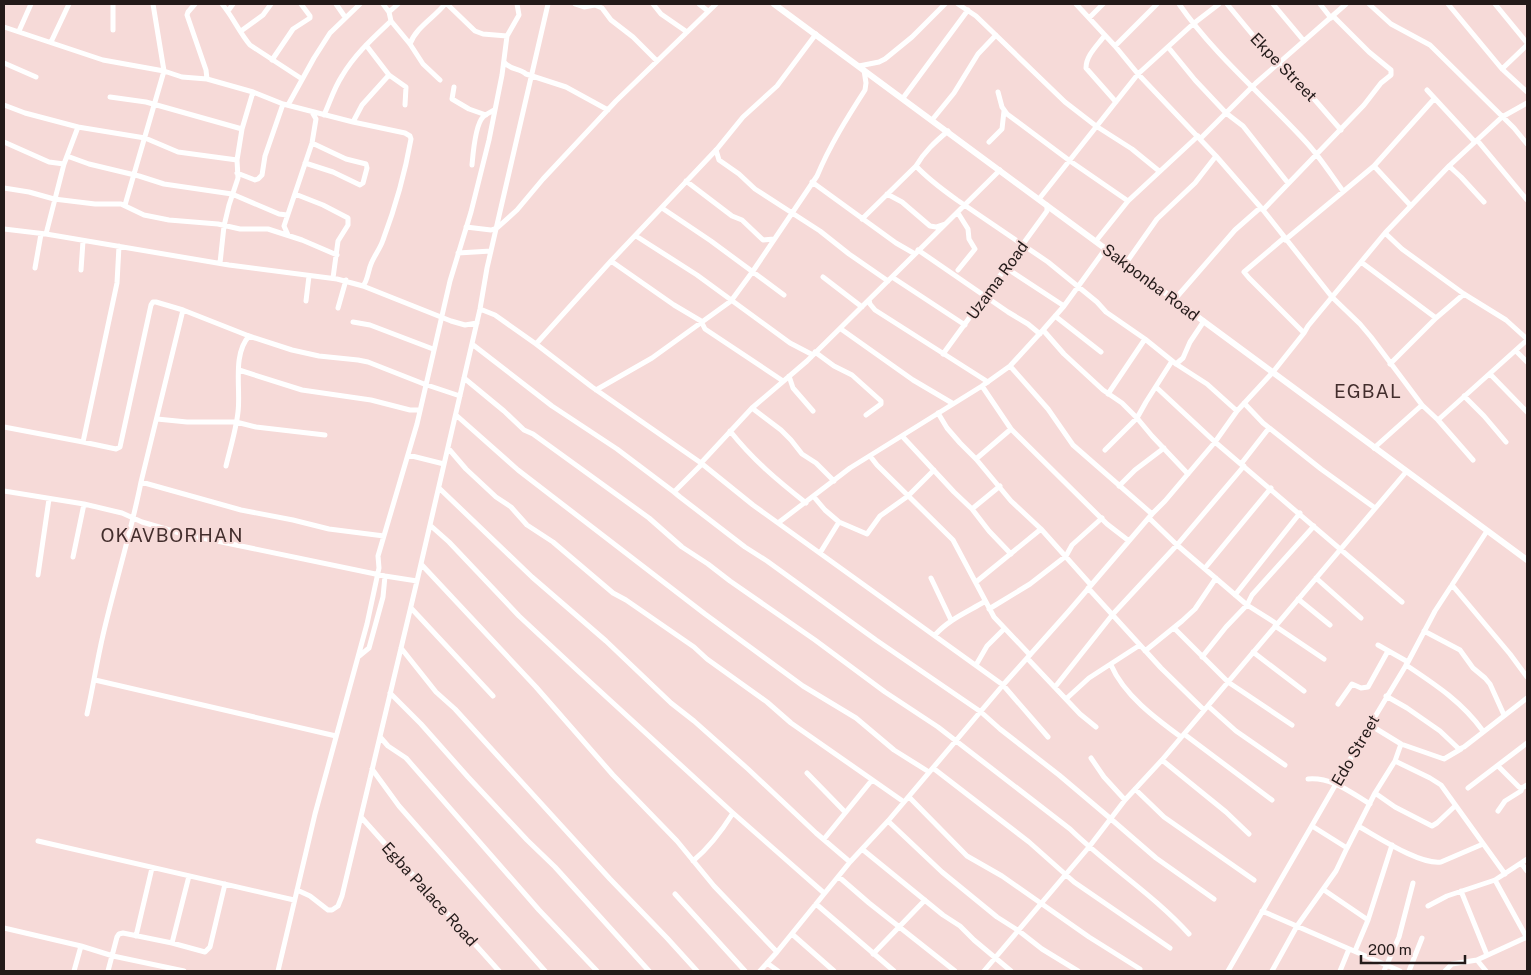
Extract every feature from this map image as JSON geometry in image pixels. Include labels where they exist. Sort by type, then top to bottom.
[{"type":"main road","name":"Sakponba Road","points":[[778,5],[1527,560]]},
{"type":"street","points":[[19,31],[30,4]]},
{"type":"street","points":[[51,42],[69,4]]},
{"type":"street","points":[[113,4],[113,30]]},
{"type":"street","points":[[125,205],[164,71],[152,4]]},
{"type":"street","points":[[195,4],[188,12],[188,18],[193,27],[207,79]]},
{"type":"street","points":[[222,4],[250,45],[302,79]]},
{"type":"street","points":[[228,11],[233,4]]},
{"type":"street","points":[[241,31],[263,15],[272,4]]},
{"type":"street","points":[[272,60],[293,29],[310,18],[301,4]]},
{"type":"street","points":[[336,4],[345,17]]},
{"type":"street","points":[[237,173],[255,180],[262,175],[266,156],[285,104],[292,98],[330,33],[360,4]]},
{"type":"street","points":[[383,4],[389,12],[391,22],[410,44],[423,64],[440,80]]},
{"type":"street","points":[[389,12],[398,4]]},
{"type":"street","points":[[410,44],[420,28],[446,4],[475,31],[483,34],[507,36]]},
{"type":"street","points":[[278,971],[315,814],[358,657],[378,574],[378,556],[408,455],[450,281],[489,140],[507,36],[519,15],[518,4]]},
{"type":"street","points":[[297,890],[310,896],[328,910],[338,906],[342,896],[431,526],[477,323],[491,251],[548,4]]},
{"type":"street","points":[[575,4],[584,7],[595,5],[602,8],[612,20],[633,37],[657,61]]},
{"type":"street","points":[[653,4],[661,14],[687,32]]},
{"type":"street","points":[[699,4],[708,11]]},
{"type":"street","points":[[466,227],[491,230],[497,228],[530,196],[543,179],[608,110],[716,4]]},
{"type":"street","points":[[866,86],[862,68],[885,59],[912,37],[945,4]]},
{"type":"street","points":[[958,4],[968,10],[996,35],[1066,102],[1096,126],[1132,149],[1159,171]]},
{"type":"street","points":[[1076,4],[1138,74],[1216,156],[1332,297],[1360,324],[1422,405],[1438,420],[1472,460]]},
{"type":"street","points":[[1089,18],[1103,4]]},
{"type":"street","points":[[1115,46],[1157,4]]},
{"type":"street","points":[[1179,4],[1193,24],[1298,134],[1343,192]]},
{"type":"street","points":[[1039,199],[1138,74],[1218,4]]},
{"type":"street","name":"Ekpe Street","points":[[1227,4],[1251,34],[1321,106],[1341,130]]},
{"type":"street","points":[[1273,4],[1304,41]]},
{"type":"street","points":[[1175,299],[1236,230],[1288,183],[1341,130],[1381,83],[1390,77],[1392,72],[1363,47],[1320,4]]},
{"type":"street","points":[[1096,241],[1128,201],[1159,171],[1199,138],[1252,87],[1346,4]]},
{"type":"street","points":[[1369,4],[1391,24],[1430,45],[1514,128],[1527,144]]},
{"type":"street","points":[[1448,4],[1502,69],[1527,92]]},
{"type":"street","points":[[1495,4],[1527,44],[1502,69]]},
{"type":"street","points":[[903,98],[968,10]]},
{"type":"street","points":[[324,115],[340,78],[350,62],[391,22]]},
{"type":"street","points":[[4,27],[103,60],[164,71],[182,77],[207,79],[312,112],[405,133],[410,136],[404,171],[394,206],[383,240],[370,267],[366,283],[363,286]]},
{"type":"street","points":[[536,344],[716,150],[743,117],[777,86],[816,34]]},
{"type":"street","points":[[932,120],[954,93],[978,54],[996,35]]},
{"type":"street","points":[[1105,35],[1090,54],[1086,68],[1116,102]]},
{"type":"street","points":[[366,45],[389,74],[406,87],[405,105]]},
{"type":"street","points":[[1168,47],[1195,80],[1226,113],[1243,126],[1288,183]]},
{"type":"street","points":[[503,62],[509,67],[566,87],[608,110]]},
{"type":"street","points":[[4,63],[36,77]]},
{"type":"street","points":[[353,122],[362,105],[389,74]]},
{"type":"street","points":[[596,390],[652,358],[731,300],[753,271],[812,182],[866,86],[879,83]]},
{"type":"street","points":[[454,87],[452,99],[486,115]]},
{"type":"street","points":[[1426,90],[1476,141],[1527,200]]},
{"type":"street","points":[[220,263],[224,226],[238,178],[237,160],[242,129],[253,92]]},
{"type":"street","points":[[989,142],[1002,129],[1004,111],[998,92]]},
{"type":"street","points":[[110,97],[155,104],[242,129]]},
{"type":"street","points":[[292,98],[296,106]]},
{"type":"street","points":[[1304,333],[1244,272],[1374,166],[1434,99]]},
{"type":"street","points":[[760,971],[778,952],[850,862],[909,797],[1003,684],[1188,474],[1215,442],[1237,411],[1273,372],[1308,326],[1385,233],[1448,166],[1502,117],[1527,103]]},
{"type":"street","points":[[4,105],[25,113],[78,127],[145,138],[178,152],[237,160]]},
{"type":"street","points":[[472,165],[482,117],[494,110]]},
{"type":"street","points":[[1004,111],[1070,161],[1128,201]]},
{"type":"street","points":[[288,235],[284,229],[287,215],[312,143],[316,119],[312,112]]},
{"type":"street","points":[[35,268],[64,164],[78,127]]},
{"type":"street","points":[[862,219],[916,166],[924,153],[948,131]]},
{"type":"street","points":[[4,142],[49,162],[64,164]]},
{"type":"street","points":[[305,162],[333,172],[360,185],[363,183],[367,168],[366,164],[346,159],[312,143]]},
{"type":"street","points":[[716,150],[718,160],[739,174],[755,189],[820,231],[849,254],[965,326]]},
{"type":"street","points":[[68,156],[164,184],[232,194],[279,214],[287,215]]},
{"type":"street","points":[[1126,263],[1157,219],[1195,183],[1216,156]]},
{"type":"street","points":[[916,166],[945,193],[1048,262],[1097,302],[1106,312],[1207,384],[1237,411]]},
{"type":"street","points":[[1374,166],[1411,206]]},
{"type":"street","points":[[1448,166],[1484,202]]},
{"type":"street","points":[[674,492],[752,408],[814,354],[916,252],[958,214],[1000,170]]},
{"type":"street","points":[[686,181],[732,216],[742,220],[763,240],[774,239]]},
{"type":"street","points":[[812,182],[862,219],[929,259],[1017,318],[1042,332],[1108,394],[1122,403],[1138,418],[1188,474]]},
{"type":"street","points":[[4,188],[54,199],[95,204],[121,204],[153,218],[240,229],[268,229],[337,255]]},
{"type":"street","points":[[295,194],[348,218],[348,225],[339,237],[333,278]]},
{"type":"street","points":[[887,194],[902,202],[930,226],[936,227],[947,224]]},
{"type":"street","name":"Uzama Road","points":[[943,354],[1047,211],[1046,204]]},
{"type":"street","points":[[662,208],[753,271],[784,295]]},
{"type":"street","points":[[958,214],[968,229],[969,239],[975,249],[958,270]]},
{"type":"street","points":[[4,229],[220,263],[346,280],[442,318],[464,325],[477,323]]},
{"type":"street","points":[[1385,233],[1464,294],[1496,312],[1527,340],[1438,420]]},
{"type":"street","points":[[636,236],[697,275],[790,343],[852,375],[881,401],[881,404],[866,415]]},
{"type":"street","points":[[81,270],[83,240]]},
{"type":"street","points":[[83,442],[117,283],[119,246]]},
{"type":"street","points":[[778,523],[870,456],[982,386],[1010,366],[1064,306],[1106,248]]},
{"type":"street","points":[[458,253],[491,251]]},
{"type":"street","points":[[611,261],[701,321],[705,329],[783,381]]},
{"type":"street","points":[[1361,262],[1436,318]]},
{"type":"street","points":[[1006,268],[1064,306]]},
{"type":"street","points":[[306,301],[309,276]]},
{"type":"street","points":[[823,277],[862,306]]},
{"type":"street","points":[[338,308],[346,280]]},
{"type":"street","points":[[1390,364],[1436,318],[1464,294]]},
{"type":"street","points":[[869,300],[875,310],[988,382]]},
{"type":"street","points":[[4,427],[116,449],[120,448],[153,302],[183,310],[249,336],[292,350],[319,356],[368,362],[460,396]]},
{"type":"street","points":[[480,309],[495,315],[596,390],[702,463],[753,505],[1003,684],[1048,737]]},
{"type":"street","points":[[87,714],[102,637],[133,519],[183,310]]},
{"type":"street","points":[[1055,316],[1101,352]]},
{"type":"street","points":[[354,322],[370,325],[433,349]]},
{"type":"street","points":[[1105,450],[1138,418],[1156,387],[1174,362],[1183,358],[1190,342],[1204,322]]},
{"type":"street","points":[[840,328],[914,380],[952,403]]},
{"type":"street","points":[[226,466],[238,413],[240,354],[244,342],[249,336]]},
{"type":"street","points":[[1108,394],[1145,339]]},
{"type":"street","points":[[472,344],[552,406],[617,449],[745,547],[980,712],[1059,775],[1156,858],[1214,898]]},
{"type":"street","points":[[1516,350],[1527,362]]},
{"type":"street","points":[[1010,366],[1048,409],[1073,445],[1119,486],[1177,545],[1247,605],[1324,659]]},
{"type":"street","points":[[239,370],[302,390],[371,400],[410,410],[418,410]]},
{"type":"street","points":[[1490,374],[1527,412]]},
{"type":"street","points":[[789,376],[793,388],[813,411]]},
{"type":"street","points":[[464,378],[524,430],[542,440],[649,518],[682,547],[815,640],[885,692],[938,726],[1070,829],[1167,911],[1189,934]]},
{"type":"street","points":[[982,386],[1011,429],[1102,518],[1129,541]]},
{"type":"street","points":[[1156,387],[1215,442],[1402,602]]},
{"type":"street","points":[[1464,396],[1506,442]]},
{"type":"street","points":[[1244,403],[1269,428],[1321,469],[1376,508]]},
{"type":"street","points":[[1374,448],[1422,405]]},
{"type":"street","points":[[752,408],[780,430],[802,454],[816,463],[834,481]]},
{"type":"street","points":[[938,413],[960,444],[976,459],[1011,501],[1066,556],[1090,587],[1161,668],[1206,708],[1285,765]]},
{"type":"street","points":[[456,415],[518,470],[705,614],[803,686],[856,718],[894,750],[931,770],[1029,842],[1066,875],[1110,908],[1170,948]]},
{"type":"street","points":[[157,419],[187,422],[236,422],[256,427],[325,435]]},
{"type":"street","points":[[1055,687],[1113,614],[1177,545],[1242,465],[1269,428]]},
{"type":"street","points":[[976,459],[1011,429]]},
{"type":"street","points":[[730,431],[746,451],[806,503]]},
{"type":"street","points":[[902,436],[972,509],[989,531],[1011,554]]},
{"type":"street","points":[[448,448],[466,469],[496,497],[511,507],[526,525],[553,542],[613,593],[694,647],[707,659],[767,702],[791,723],[904,802]]},
{"type":"street","points":[[1119,486],[1135,470],[1164,448]]},
{"type":"street","points":[[408,455],[444,464]]},
{"type":"street","points":[[870,456],[953,540],[989,610],[1066,699],[1080,714],[1096,726]]},
{"type":"street","points":[[814,497],[839,522],[867,534],[880,516],[908,496],[934,470]]},
{"type":"street","points":[[984,971],[1066,875],[1125,800],[1183,736],[1406,472]]},
{"type":"street","points":[[141,482],[241,510],[329,529],[384,536]]},
{"type":"street","points":[[972,509],[1000,486]]},
{"type":"street","points":[[439,488],[532,577],[606,641],[671,703],[748,768],[850,862]]},
{"type":"street","points":[[1205,568],[1271,488]]},
{"type":"street","points":[[4,491],[84,504],[122,513],[133,519],[183,534],[417,581]]},
{"type":"street","points":[[38,575],[49,499]]},
{"type":"street","points":[[73,557],[84,504]]},
{"type":"street","points":[[1235,595],[1300,513]]},
{"type":"street","points":[[989,610],[1030,584],[1066,556],[1072,545],[1102,518]]},
{"type":"street","points":[[820,553],[839,522]]},
{"type":"street","points":[[431,526],[449,542],[520,616],[733,813],[824,893]]},
{"type":"street","points":[[1202,657],[1247,605],[1252,595],[1314,526]]},
{"type":"street","points":[[976,582],[1041,529]]},
{"type":"street","name":"Edo Street","points":[[1228,971],[1386,696],[1407,664],[1424,631],[1487,531]]},
{"type":"street","points":[[421,564],[536,687],[613,775],[676,841],[714,886],[778,952]]},
{"type":"street","points":[[358,657],[369,648],[383,597],[385,576]]},
{"type":"street","points":[[931,578],[951,620]]},
{"type":"street","points":[[1145,651],[1195,609],[1216,578]]},
{"type":"street","points":[[1316,578],[1361,618]]},
{"type":"street","points":[[1452,585],[1510,654],[1527,678]]},
{"type":"street","points":[[1298,599],[1330,625]]},
{"type":"street","points":[[935,635],[951,620],[984,602]]},
{"type":"street","points":[[411,608],[493,696]]},
{"type":"street","points":[[1174,628],[1228,682],[1292,725]]},
{"type":"street","points":[[976,665],[987,646],[1004,629]]},
{"type":"street","points":[[1424,631],[1460,650],[1473,668],[1486,678],[1504,715]]},
{"type":"street","points":[[1066,699],[1089,678],[1140,645]]},
{"type":"street","points":[[1378,645],[1459,702],[1483,731]]},
{"type":"street","points":[[401,648],[436,692],[455,709],[697,971]]},
{"type":"street","points":[[1338,704],[1352,684],[1362,688],[1368,687],[1388,651]]},
{"type":"street","points":[[1253,652],[1304,691]]},
{"type":"street","points":[[1111,665],[1120,681],[1153,716],[1272,800]]},
{"type":"street","points":[[95,680],[336,736]]},
{"type":"street","points":[[390,693],[421,724],[527,840],[554,866],[649,971]]},
{"type":"street","points":[[1386,696],[1440,731],[1456,747],[1461,749]]},
{"type":"street","points":[[1370,725],[1401,744],[1444,759],[1461,749],[1527,698]]},
{"type":"street","points":[[381,738],[388,746],[406,758],[539,910],[597,971]]},
{"type":"street","points":[[1468,788],[1527,743]]},
{"type":"street","points":[[1272,971],[1296,926],[1336,871],[1375,793],[1395,761],[1401,744]]},
{"type":"street","points":[[1091,758],[1104,777],[1125,800]]},
{"type":"street","points":[[1162,760],[1226,812],[1249,834]]},
{"type":"street","points":[[1395,761],[1437,781],[1505,874]]},
{"type":"street","points":[[1498,766],[1525,787],[1502,804],[1498,811]]},
{"type":"street","points":[[372,769],[399,806],[544,971]]},
{"type":"street","points":[[807,773],[845,812]]},
{"type":"street","points":[[1308,779],[1323,779],[1336,784],[1370,804]]},
{"type":"street","points":[[824,839],[872,780]]},
{"type":"street","points":[[1135,789],[1164,817],[1254,880]]},
{"type":"street","points":[[1375,793],[1395,807],[1432,826],[1455,806]]},
{"type":"street","points":[[909,797],[967,856],[1002,876],[1089,937],[1140,969]]},
{"type":"street","points":[[693,861],[711,845],[733,813]]},
{"type":"street","name":"Egba Palace Road","points":[[361,817],[499,971]]},
{"type":"street","points":[[888,821],[942,872],[997,917],[1019,930],[1042,949],[1078,971]]},
{"type":"street","points":[[1312,826],[1347,848]]},
{"type":"street","points":[[1358,826],[1427,862],[1441,862],[1483,844]]},
{"type":"street","points":[[38,841],[294,900]]},
{"type":"street","points":[[1355,951],[1368,920],[1392,845]]},
{"type":"street","points":[[862,849],[960,926],[1010,971]]},
{"type":"street","points":[[1428,906],[1462,891],[1495,880],[1527,859]]},
{"type":"street","points":[[1521,863],[1527,871]]},
{"type":"street","points":[[136,936],[152,868]]},
{"type":"street","points":[[172,943],[189,876]]},
{"type":"street","points":[[839,876],[955,971]]},
{"type":"street","points":[[1445,971],[1452,964],[1477,960],[1527,938],[1495,880]]},
{"type":"street","points":[[1384,971],[1400,937],[1413,883]]},
{"type":"street","points":[[108,971],[119,934],[123,933],[205,952],[208,951],[225,884]]},
{"type":"street","points":[[1324,890],[1368,920]]},
{"type":"street","points":[[1462,891],[1487,955]]},
{"type":"street","points":[[675,894],[745,971]]},
{"type":"street","points":[[873,954],[925,900]]},
{"type":"street","points":[[816,904],[894,971]]},
{"type":"street","points":[[1262,911],[1400,971]]},
{"type":"street","points":[[4,928],[81,946],[113,956],[184,971]]},
{"type":"street","points":[[792,934],[834,971]]},
{"type":"street","points":[[1409,971],[1422,938]]},
{"type":"street","points":[[74,971],[81,946]]},
{"type":"street","points":[[1340,971],[1349,949]]},
{"type":"street","points":[[1477,960],[1486,971]]},
{"type":"street","points":[[767,963],[778,971]]},
{"type":"district","name":"EGBAL","points":[[1368,391]]},
{"type":"district","name":"OKAVBORHAN","points":[[172,535]]}]
